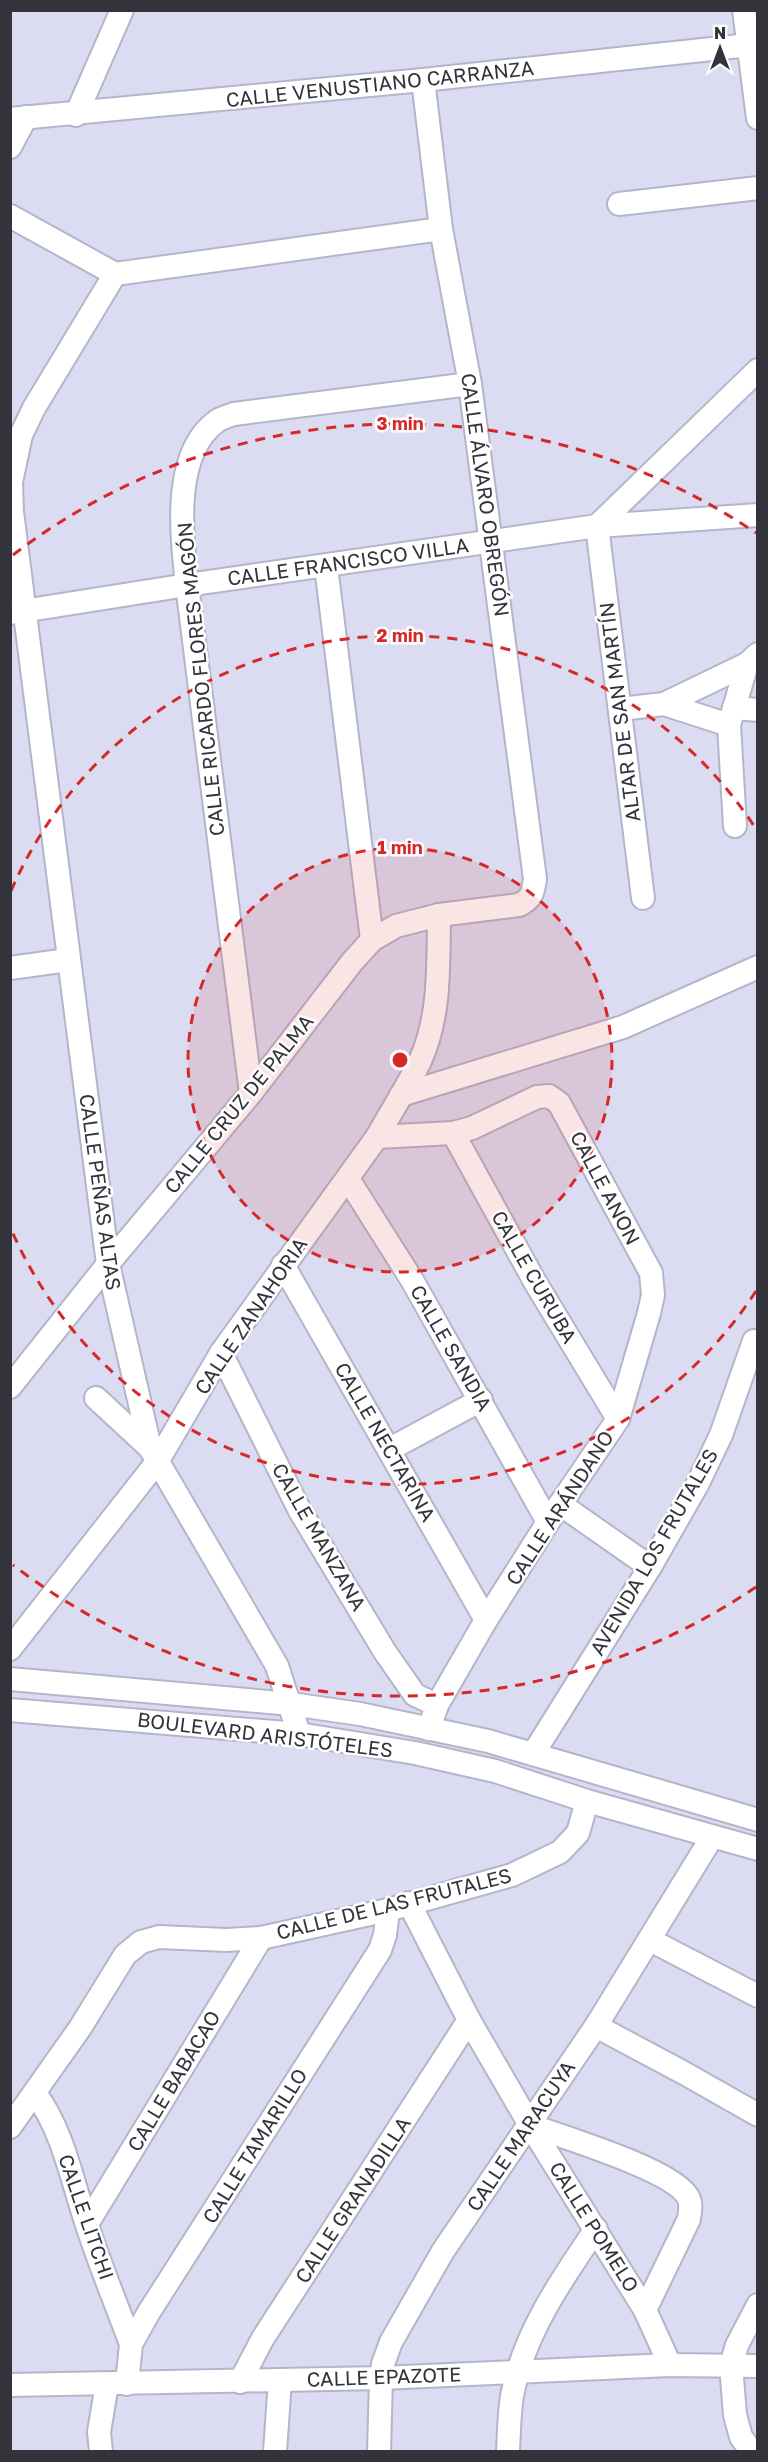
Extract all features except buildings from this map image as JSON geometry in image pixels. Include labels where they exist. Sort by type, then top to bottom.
[{"type":"street","points":[[76,115],[122,10]]},
{"type":"street","points":[[744,10],[758,118]]},
{"type":"street","name":"CALLE VENUSTIANO CARRANZA","points":[[18,118],[76,115],[749,45]]},
{"type":"street","name":"CALLE ÁLVARO OBREGÓN","points":[[423,80],[441,229],[470,384],[535,879],[533,892],[528,901],[519,905]]},
{"type":"street","points":[[10,147],[18,118]]},
{"type":"street","points":[[619,204],[758,188]]},
{"type":"street","points":[[10,216],[115,274],[441,229]]},
{"type":"street","name":"CALLE PEÑAS ALTAS","points":[[115,274],[34,408],[18,447],[11,482],[17,612],[68,960],[108,1264],[153,1455],[277,1666],[299,1734]]},
{"type":"street","points":[[597,526],[749,391],[758,370]]},
{"type":"street","name":"CALLE RICARDO FLORES MAGÓN","points":[[251,1093],[182,536],[183,492],[189,464],[202,436],[217,421],[234,414],[470,384]]},
{"type":"street","name":"CALLE FRANCISCO VILLA","points":[[17,612],[597,526],[758,515]]},
{"type":"street","name":"ALTAR DE SAN MARTÍN","points":[[597,526],[643,898]]},
{"type":"street","points":[[326,566],[372,940]]},
{"type":"street","points":[[664,704],[752,659]]},
{"type":"street","points":[[735,826],[731,717],[752,659]]},
{"type":"street","points":[[620,709],[664,704],[731,717],[758,710]]},
{"type":"street","name":"CALLE CRUZ DE PALMA","points":[[10,1387],[108,1264],[251,1093],[352,962],[372,940],[396,926],[439,915],[519,905]]},
{"type":"street","name":"CALLE ZANAHORIA","points":[[10,1649],[153,1455],[221,1353],[377,1137],[420,1060],[430,1030],[438,985],[439,915]]},
{"type":"street","points":[[10,968],[68,960]]},
{"type":"street","points":[[400,1095],[623,1027],[758,968]]},
{"type":"street","name":"CALLE ANON","points":[[453,1133],[488,1121],[537,1097],[549,1096],[560,1103],[651,1273]]},
{"type":"street","points":[[377,1137],[453,1133]]},
{"type":"street","name":"CALLE CURUBA","points":[[453,1133],[535,1282],[618,1419]]},
{"type":"street","name":"CALLE SANDIA","points":[[348,1179],[412,1280],[481,1400],[554,1513]]},
{"type":"street","name":"CALLE NECTARINA","points":[[283,1265],[486,1620]]},
{"type":"street","name":"CALLE ARÁNDANO","points":[[429,1728],[437,1705],[486,1620],[554,1513],[618,1419],[649,1313],[652,1295],[651,1273]]},
{"type":"street","name":"AVENIDA LOS FRUTALES","points":[[533,1754],[650,1567],[698,1483],[721,1436],[754,1341]]},
{"type":"street","name":"CALLE MANZANA","points":[[221,1353],[300,1511],[385,1652],[415,1695],[437,1705]]},
{"type":"street","points":[[96,1398],[153,1455]]},
{"type":"street","points":[[390,1449],[481,1400]]},
{"type":"street","points":[[554,1513],[650,1567]]},
{"type":"street","name":"BOULEVARD ARISTÓTELES","points":[[10,1679],[291,1704],[360,1714],[488,1741],[758,1820]]},
{"type":"street","name":"BOULEVARD ARISTÓTELES","points":[[10,1710],[299,1734],[415,1753],[495,1771],[587,1801],[758,1849]]},
{"type":"street","name":"CALLE DE LAS FRUTALES","points":[[10,2127],[101,1995],[118,1964],[134,1946],[147,1939],[159,1937],[226,1940],[261,1938],[399,1906],[512,1875],[560,1852],[578,1833],[587,1801]]},
{"type":"street","name":"CALLE MARACUYA","points":[[379,2451],[381,2378],[383,2364],[391,2342],[437,2261],[596,2026],[711,1837]]},
{"type":"street","name":"CALLE POMELO","points":[[399,1906],[530,2125],[645,2310],[670,2365]]},
{"type":"street","name":"CALLE TAMARILLO","points":[[96,2445],[131,2344],[149,2312],[380,1950],[399,1906]]},
{"type":"street","name":"CALLE BABACAO","points":[[87,2224],[261,1938]]},
{"type":"street","points":[[650,1940],[758,1996]]},
{"type":"street","name":"CALLE GRANADILLA","points":[[240,2382],[263,2338],[469,2020]]},
{"type":"street","points":[[596,2026],[758,2115]]},
{"type":"street","name":"CALLE LITCHI","points":[[35,2093],[49,2112],[58,2130],[87,2224],[131,2344]]},
{"type":"street","points":[[530,2125],[654,2171],[688,2196],[691,2206],[689,2219],[645,2310]]},
{"type":"street","points":[[508,2451],[512,2396],[531,2339],[558,2285],[596,2229]]},
{"type":"street","points":[[752,2451],[741,2437],[735,2415],[731,2365],[737,2345],[758,2305]]},
{"type":"street","name":"CALLE EPAZOTE","points":[[10,2385],[381,2378],[670,2365],[758,2366]]},
{"type":"street","points":[[275,2451],[280,2380]]}]
